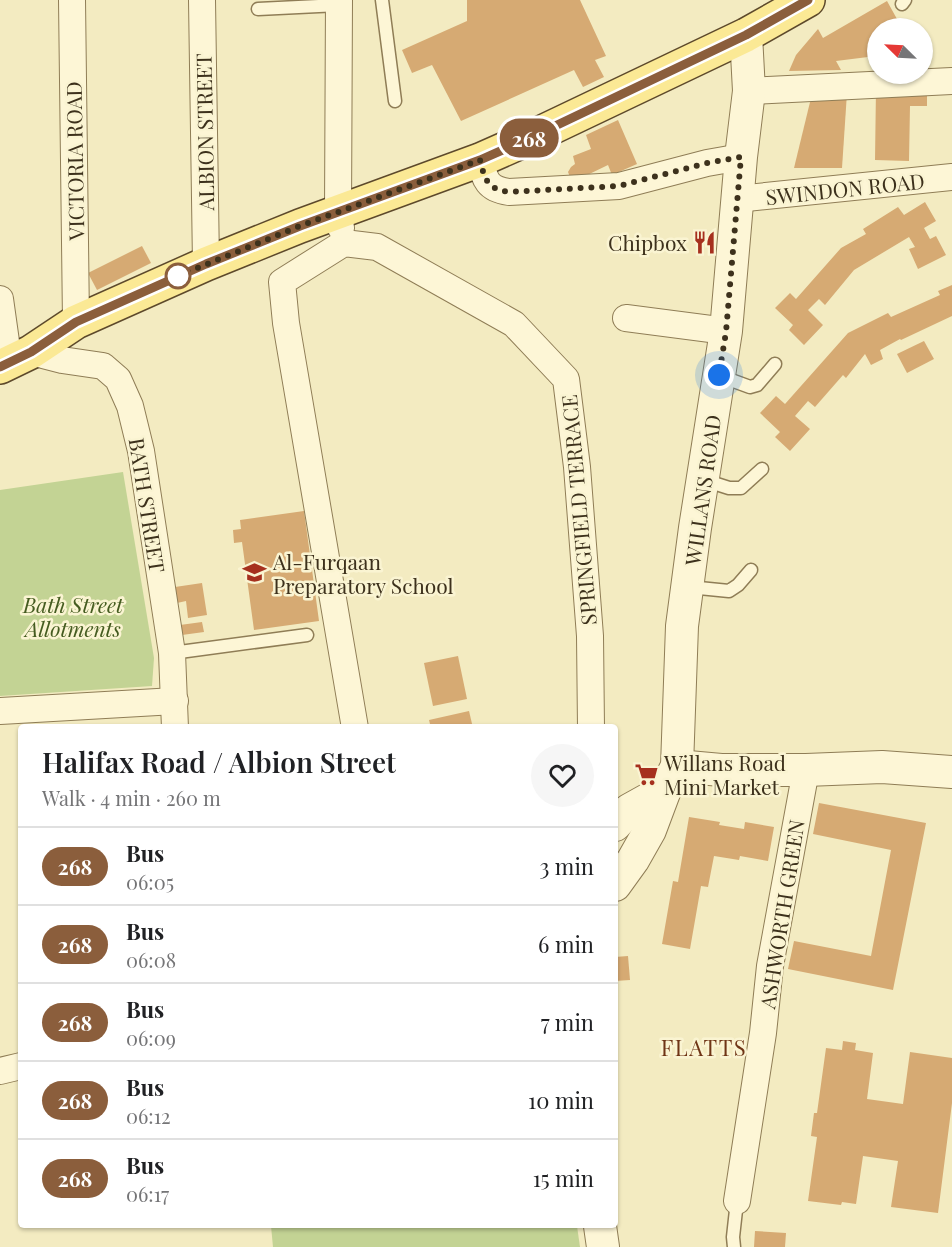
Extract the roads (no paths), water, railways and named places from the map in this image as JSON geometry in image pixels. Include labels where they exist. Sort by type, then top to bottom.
[{"type":"main road","points":[[13,361],[76,322],[206,264],[480,160],[543,132],[746,35],[808,0]]},
{"type":"street","name":"VICTORIA ROAD","points":[[72,0],[76,322]]},
{"type":"street","name":"ALBION STREET","points":[[202,0],[206,264]]},
{"type":"street","points":[[339,3],[338,212],[344,243],[282,282],[286,323],[354,724]]},
{"type":"street","name":"WILLANS ROAD","points":[[618,881],[650,830],[671,778],[682,626],[726,332],[749,91],[746,35]]},
{"type":"street","points":[[749,91],[952,81]]},
{"type":"street","points":[[480,160],[485,180],[496,190],[509,192],[619,186],[707,163],[741,157]]},
{"type":"street","name":"SWINDON ROAD","points":[[737,199],[952,177]]},
{"type":"street","name":"SPRINGFIELD TERRACE","points":[[344,243],[377,247],[514,324],[566,379],[577,466],[589,624],[591,724]]},
{"type":"street","points":[[0,299],[13,361]]},
{"type":"street","points":[[626,318],[726,332]]},
{"type":"street","name":"BATH STREET","points":[[13,361],[62,360],[103,366],[118,379],[130,406],[141,451],[172,653],[175,724]]},
{"type":"street","points":[[0,711],[175,701]]},
{"type":"street","points":[[620,812],[671,778],[721,770],[882,767],[952,772]]},
{"type":"street","name":"ASHWORTH GREEN","points":[[737,1201],[763,1033],[770,966],[806,770]]},
{"type":"street","points":[[0,1071],[18,1067]]},
{"type":"street","points":[[600,1228],[603,1247]]},
{"type":"lane","points":[[382,0],[395,101]]},
{"type":"lane","points":[[258,9],[339,3]]},
{"type":"lane","points":[[719,375],[750,387],[757,385],[775,364]]},
{"type":"lane","points":[[703,480],[729,488],[741,488],[762,469]]},
{"type":"lane","points":[[688,586],[729,591],[738,585],[751,570]]},
{"type":"lane","points":[[172,653],[307,635]]},
{"type":"lane","points":[[734,1247],[732,1237],[737,1201]]},
{"type":"place","name":"Chipbox","points":[[705,242]]},
{"type":"place","name":"Al-Furqaan Preparatory School","points":[[255,573]]},
{"type":"place","name":"Willans Road Mini Market","points":[[646,774]]},
{"type":"district","name":"FLATTS","points":[[704,1047]]},
{"type":"park label","name":"Bath Street Allotments","points":[[73,616]]}]
